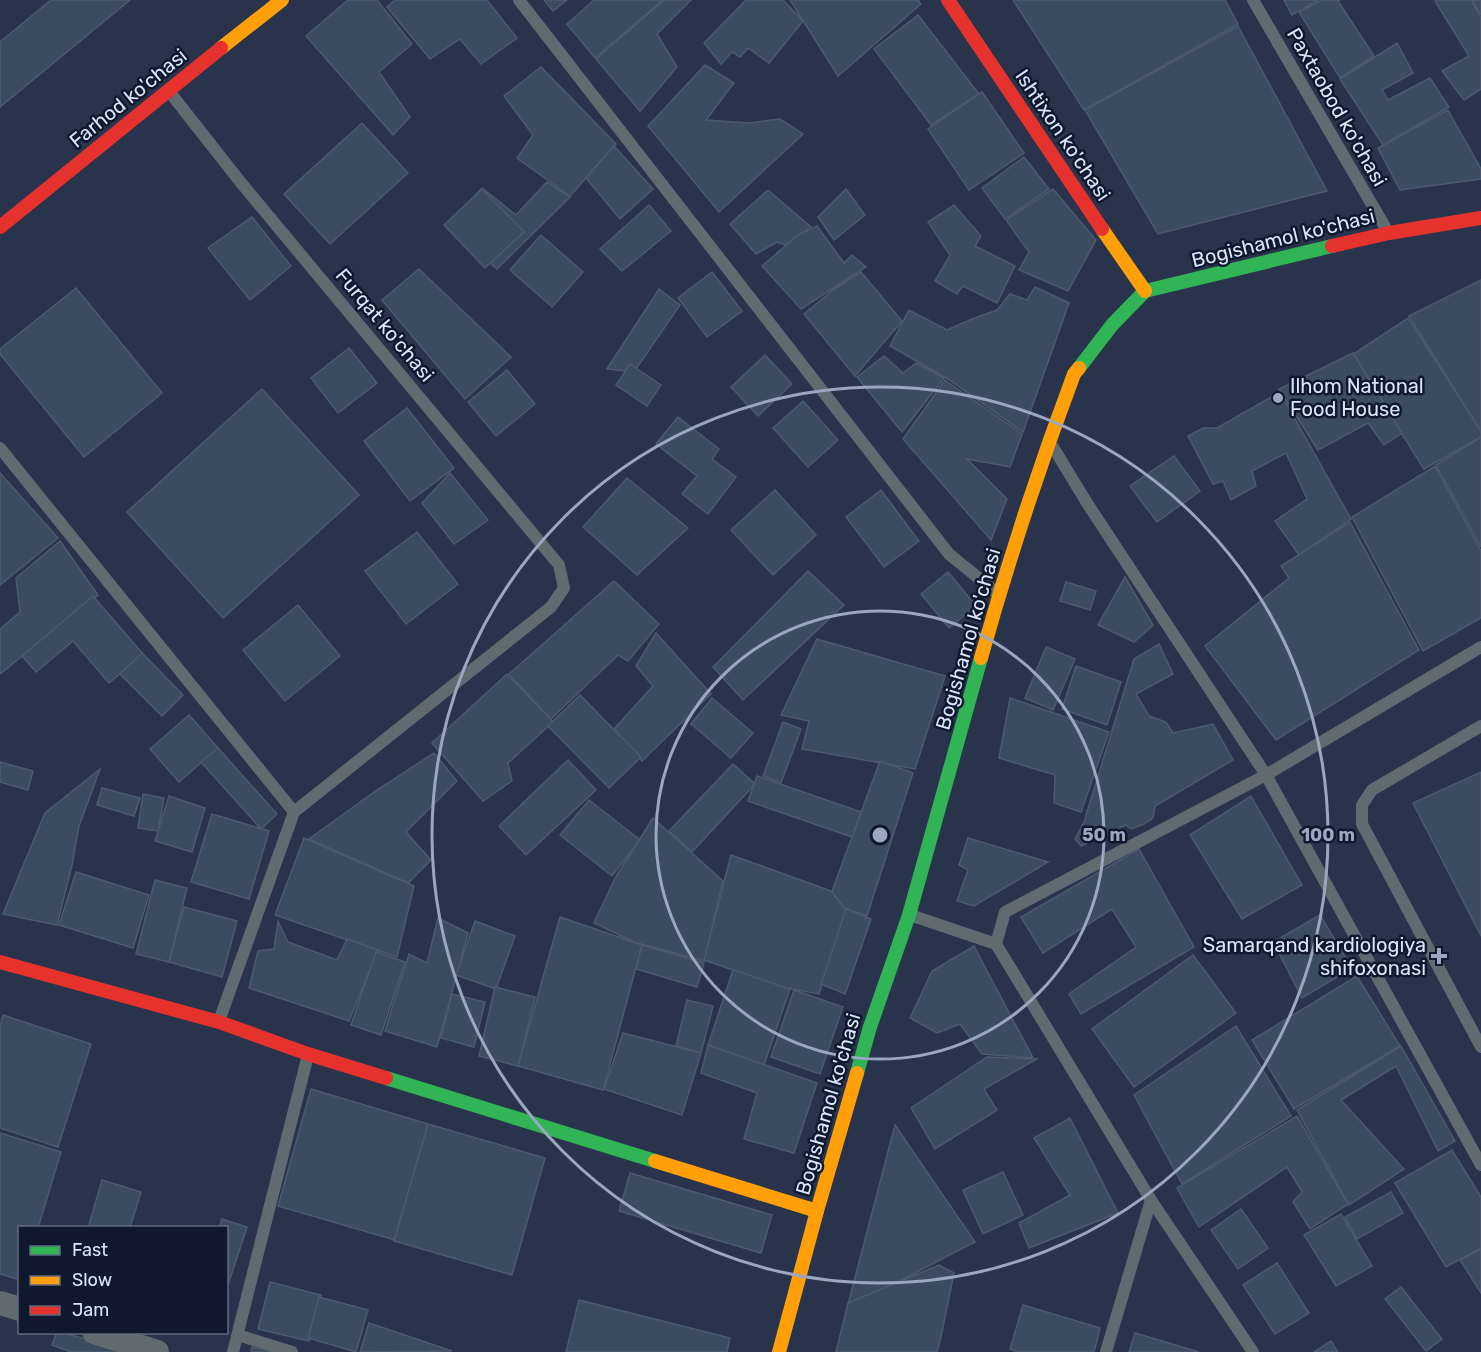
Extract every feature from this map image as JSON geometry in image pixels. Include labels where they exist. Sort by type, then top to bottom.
[{"type":"street","name":"Farhod ko'chasi","points":[[0,227],[282,0]]},
{"type":"street","name":"Ishtixon ko'chasi","points":[[948,0],[1145,291]]},
{"type":"street","name":"Bogishamol ko'chasi","points":[[779,1352],[870,1027],[909,915],[999,595],[1049,441],[1074,374],[1112,325],[1145,291],[1389,232],[1481,218]]},
{"type":"street","points":[[0,962],[219,1022],[308,1054],[817,1211]]},
{"type":"street","points":[[0,1303],[18,1309]]},
{"type":"street","points":[[100,1334],[157,1352]]},
{"type":"lane","points":[[519,0],[949,554],[999,595]]},
{"type":"lane","name":"Paxtaobod ko'chasi","points":[[1252,0],[1389,232]]},
{"type":"lane","name":"Furqat ko'chasi","points":[[168,90],[242,184],[559,565],[564,588],[551,607],[294,812]]},
{"type":"lane","points":[[1049,441],[1087,503],[1266,775],[1481,1165]]},
{"type":"lane","points":[[0,448],[294,812],[219,1022]]},
{"type":"lane","points":[[996,944],[1005,912],[1266,775],[1481,647]]},
{"type":"lane","points":[[1481,726],[1372,790],[1362,805],[1362,824],[1481,1047]]},
{"type":"lane","points":[[909,915],[996,944],[1151,1200],[1253,1352]]},
{"type":"lane","points":[[232,1352],[308,1054]]},
{"type":"lane","points":[[1106,1352],[1151,1200]]},
{"type":"lane","points":[[238,1335],[292,1352]]},
{"type":"building","points":[[51,0],[130,0],[0,107],[0,42]]},
{"type":"building","points":[[348,0],[377,0],[412,44],[379,72],[410,117],[393,135],[306,36]]},
{"type":"building","points":[[395,0],[487,0],[517,38],[481,64],[460,39],[430,59],[387,7]]},
{"type":"building","points":[[544,0],[567,0],[553,11]]},
{"type":"building","points":[[594,0],[663,0],[595,58],[567,24]]},
{"type":"building","points":[[664,0],[691,0],[657,34],[677,67],[640,111],[596,59]]},
{"type":"building","points":[[746,0],[783,0],[803,21],[769,63],[748,48],[740,57],[732,52],[721,64],[704,43]]},
{"type":"building","points":[[790,0],[918,0],[921,4],[838,76]]},
{"type":"building","points":[[1013,0],[1225,0],[1238,24],[1084,110]]},
{"type":"building","points":[[1284,0],[1318,0],[1292,15]]},
{"type":"building","points":[[1322,0],[1340,0],[1338,1],[1374,56],[1340,78],[1299,12]]},
{"type":"building","points":[[1436,0],[1471,0],[1481,18],[1481,89],[1464,100],[1442,71],[1469,56]]},
{"type":"building","points":[[1472,0],[1481,0],[1481,15]]},
{"type":"building","points":[[918,15],[979,94],[931,125],[874,49]]},
{"type":"building","points":[[1238,26],[1327,191],[1158,234],[1085,110]]},
{"type":"building","points":[[1397,43],[1413,73],[1382,90],[1388,100],[1430,78],[1449,107],[1383,145],[1340,79]]},
{"type":"building","points":[[705,65],[734,83],[706,120],[749,123],[780,119],[803,134],[719,212],[648,126]]},
{"type":"building","points":[[541,67],[616,144],[570,196],[517,158],[533,135],[504,96]]},
{"type":"building","points":[[982,92],[1024,153],[969,190],[928,129]]},
{"type":"building","points":[[1448,110],[1481,169],[1481,179],[1400,190],[1378,148]]},
{"type":"building","points":[[362,123],[408,173],[330,244],[284,194]]},
{"type":"building","points":[[614,146],[653,189],[620,219],[586,178]]},
{"type":"building","points":[[1024,157],[1049,189],[1005,219],[982,188]]},
{"type":"building","points":[[547,182],[570,197],[497,269],[447,226],[482,188],[516,215]]},
{"type":"building","points":[[482,189],[524,232],[485,268],[444,225]]},
{"type":"building","points":[[846,189],[865,215],[834,240],[818,217]]},
{"type":"building","points":[[1053,189],[1096,240],[1068,291],[1019,270],[1029,252],[1006,220]]},
{"type":"building","points":[[768,190],[811,227],[785,245],[777,242],[756,254],[730,224]]},
{"type":"building","points":[[649,205],[671,231],[622,271],[600,249]]},
{"type":"building","points":[[954,205],[981,236],[975,246],[1015,266],[997,303],[963,286],[957,294],[935,281],[950,255],[928,222]]},
{"type":"building","points":[[252,217],[291,266],[250,300],[208,248]]},
{"type":"building","points":[[817,226],[844,263],[852,255],[866,267],[801,309],[762,266],[798,235]]},
{"type":"building","points":[[541,235],[583,272],[552,307],[510,270]]},
{"type":"building","points":[[419,269],[511,357],[465,399],[382,300]]},
{"type":"building","points":[[712,272],[742,311],[707,337],[678,298]]},
{"type":"building","points":[[861,272],[902,321],[855,376],[804,314],[834,289]]},
{"type":"building","points":[[1481,280],[1481,432],[1409,316]]},
{"type":"building","points":[[1035,287],[1069,303],[1023,432],[948,379],[890,346],[909,310],[947,330],[997,310],[1010,294],[1027,300]]},
{"type":"building","points":[[76,288],[162,393],[84,457],[0,354],[0,349]]},
{"type":"building","points":[[659,289],[680,305],[634,372],[607,369]]},
{"type":"building","points":[[1408,318],[1481,431],[1481,437],[1424,469],[1352,355]]},
{"type":"building","points":[[349,348],[377,383],[338,413],[311,378]]},
{"type":"building","points":[[1353,353],[1402,433],[1384,445],[1368,423],[1318,450],[1279,389]]},
{"type":"building","points":[[765,355],[792,384],[758,416],[731,387]]},
{"type":"building","points":[[884,356],[903,373],[916,363],[944,378],[902,432],[857,377]]},
{"type":"building","points":[[630,364],[661,385],[647,406],[616,385]]},
{"type":"building","points":[[507,370],[535,404],[496,436],[468,402]]},
{"type":"building","points":[[945,380],[1022,434],[1010,467],[967,459],[1007,499],[991,540],[903,439]]},
{"type":"building","points":[[262,389],[359,495],[223,618],[127,512]]},
{"type":"building","points":[[1280,392],[1351,519],[1299,555],[1275,521],[1307,499],[1286,453],[1252,471],[1256,486],[1231,500],[1223,481],[1213,484],[1188,436],[1203,428],[1217,428]]},
{"type":"building","points":[[803,401],[838,440],[808,467],[773,428]]},
{"type":"building","points":[[407,408],[454,468],[410,501],[364,441]]},
{"type":"building","points":[[678,417],[719,449],[712,459],[736,477],[708,514],[682,494],[697,476],[656,444]]},
{"type":"building","points":[[1481,437],[1481,547],[1436,465]]},
{"type":"building","points":[[1174,456],[1200,491],[1157,522],[1130,486]]},
{"type":"building","points":[[1435,466],[1481,551],[1481,618],[1423,651],[1352,517]]},
{"type":"building","points":[[0,473],[58,538],[0,585]]},
{"type":"building","points":[[450,473],[488,520],[454,544],[422,503]]},
{"type":"building","points":[[627,478],[688,528],[637,575],[583,527]]},
{"type":"building","points":[[775,490],[816,535],[773,575],[731,530]]},
{"type":"building","points":[[881,490],[919,541],[884,567],[846,517]]},
{"type":"building","points":[[1350,522],[1419,650],[1276,740],[1205,646],[1289,578],[1281,566]]},
{"type":"building","points":[[417,532],[458,584],[406,624],[365,571]]},
{"type":"building","points":[[60,541],[98,595],[0,674],[0,629],[20,612],[16,578]]},
{"type":"building","points":[[808,571],[844,605],[743,700],[713,667]]},
{"type":"building","points":[[948,572],[976,606],[949,628],[921,594]]},
{"type":"building","points":[[1125,577],[1153,625],[1134,642],[1098,625]]},
{"type":"building","points":[[614,581],[659,624],[628,661],[618,655],[551,719],[509,674]]},
{"type":"building","points":[[1066,582],[1096,591],[1090,610],[1060,601]]},
{"type":"building","points":[[93,596],[143,654],[109,683],[73,641],[36,672],[22,656]]},
{"type":"building","points":[[298,605],[340,656],[285,701],[243,650]]},
{"type":"building","points":[[656,633],[711,694],[642,761],[614,729],[653,686],[636,666]]},
{"type":"building","points":[[817,639],[945,676],[915,769],[802,749],[809,721],[781,715]]},
{"type":"building","points":[[1159,644],[1173,674],[1136,694],[1149,716],[1166,722],[1173,733],[1213,724],[1233,760],[1155,806],[1153,818],[1144,824],[1131,829],[1126,825],[1081,846],[1075,839],[1084,822],[1134,659]]},
{"type":"building","points":[[1046,647],[1075,659],[1053,710],[1025,698]]},
{"type":"building","points":[[142,653],[183,695],[162,716],[120,674]]},
{"type":"building","points":[[1076,666],[1121,682],[1107,725],[1062,709]]},
{"type":"building","points":[[507,674],[553,722],[508,763],[512,781],[483,801],[432,743]]},
{"type":"building","points":[[580,695],[641,757],[609,788],[548,726]]},
{"type":"building","points":[[712,698],[753,733],[731,758],[691,724]]},
{"type":"building","points":[[1010,698],[1109,732],[1081,812],[1054,803],[1055,775],[999,758]]},
{"type":"building","points":[[189,715],[218,748],[179,782],[150,749]]},
{"type":"building","points":[[783,722],[801,729],[781,783],[763,776]]},
{"type":"building","points":[[218,748],[277,814],[261,829],[201,762]]},
{"type":"building","points":[[434,753],[457,781],[406,832],[431,860],[408,883],[309,839],[374,792]]},
{"type":"building","points":[[568,760],[596,790],[526,855],[499,826]]},
{"type":"building","points":[[880,761],[913,773],[867,916],[828,902]]},
{"type":"building","points":[[0,762],[33,771],[28,790],[0,782]]},
{"type":"building","points":[[733,764],[755,784],[692,852],[669,831]]},
{"type":"building","points":[[100,769],[79,826],[57,925],[3,914],[45,813]]},
{"type":"building","points":[[1481,772],[1481,936],[1413,803]]},
{"type":"building","points":[[757,776],[861,812],[852,837],[748,801]]},
{"type":"building","points":[[102,788],[140,798],[134,816],[97,805]]},
{"type":"building","points":[[143,794],[164,798],[158,831],[138,828]]},
{"type":"building","points":[[169,796],[205,808],[192,852],[155,841]]},
{"type":"building","points":[[1251,796],[1302,885],[1242,919],[1190,835]]},
{"type":"building","points":[[589,800],[640,840],[612,876],[560,835]]},
{"type":"building","points":[[212,814],[269,831],[249,899],[191,882]]},
{"type":"building","points":[[653,818],[723,881],[704,961],[634,942],[594,923],[615,878]]},
{"type":"building","points":[[304,838],[414,886],[397,957],[275,915]]},
{"type":"building","points":[[968,838],[1048,862],[974,906],[957,901],[968,870],[959,865]]},
{"type":"building","points":[[1139,849],[1194,947],[1081,1014],[1069,994],[1136,947],[1112,909],[1043,953],[1021,917]]},
{"type":"building","points":[[731,855],[831,891],[846,910],[819,994],[781,987],[704,960]]},
{"type":"building","points":[[76,872],[149,895],[133,948],[59,925]]},
{"type":"building","points":[[155,880],[187,888],[169,962],[136,954]]},
{"type":"building","points":[[184,907],[237,921],[222,977],[169,962]]},
{"type":"building","points":[[846,909],[871,919],[845,994],[821,984]]},
{"type":"building","points":[[1320,915],[1352,968],[1302,998],[1273,942]]},
{"type":"building","points":[[560,917],[642,945],[603,1090],[518,1066]]},
{"type":"building","points":[[438,918],[468,933],[437,1047],[385,1031],[409,954],[427,963]]},
{"type":"building","points":[[278,921],[288,942],[337,960],[347,939],[378,950],[349,1021],[249,988],[258,951],[274,949]]},
{"type":"building","points":[[475,921],[515,936],[496,989],[456,975]]},
{"type":"building","points":[[642,945],[704,963],[697,987],[636,969]]},
{"type":"building","points":[[974,946],[1033,1058],[982,1054],[960,1024],[937,1033],[910,1018],[932,971]]},
{"type":"building","points":[[376,952],[405,962],[381,1035],[351,1025]]},
{"type":"building","points":[[1193,955],[1236,1013],[1134,1087],[1092,1029]]},
{"type":"building","points":[[733,970],[790,989],[764,1065],[708,1045]]},
{"type":"building","points":[[1357,976],[1400,1046],[1294,1109],[1252,1040]]},
{"type":"building","points":[[495,987],[535,997],[518,1066],[479,1056]]},
{"type":"building","points":[[794,990],[843,1007],[820,1074],[771,1057]]},
{"type":"building","points":[[452,994],[485,1002],[474,1047],[441,1038]]},
{"type":"building","points":[[687,1000],[713,1006],[701,1053],[676,1046]]},
{"type":"building","points":[[3,1015],[91,1044],[58,1147],[0,1128],[0,1026]]},
{"type":"building","points":[[1236,1026],[1291,1116],[1182,1184],[1134,1095]]},
{"type":"building","points":[[623,1033],[701,1053],[682,1115],[604,1089]]},
{"type":"building","points":[[708,1045],[817,1083],[794,1153],[744,1139],[757,1093],[701,1073]]},
{"type":"building","points":[[1401,1046],[1455,1141],[1438,1151],[1396,1066],[1341,1100],[1404,1169],[1349,1205],[1297,1110]]},
{"type":"building","points":[[987,1057],[1037,1059],[984,1089],[997,1110],[935,1149],[911,1108]]},
{"type":"building","points":[[311,1089],[428,1124],[395,1240],[278,1206]]},
{"type":"building","points":[[1297,1116],[1348,1204],[1310,1229],[1293,1202],[1302,1192],[1287,1167],[1199,1227],[1177,1188]]},
{"type":"building","points":[[1070,1118],[1118,1213],[1029,1248],[1019,1223],[1070,1195],[1034,1138]]},
{"type":"building","points":[[428,1124],[545,1158],[512,1275],[394,1241]]},
{"type":"building","points":[[895,1125],[975,1242],[847,1308]]},
{"type":"building","points":[[0,1133],[61,1152],[39,1226],[18,1226],[18,1279],[0,1274]]},
{"type":"building","points":[[1452,1150],[1481,1197],[1481,1248],[1446,1267],[1395,1183]]},
{"type":"building","points":[[1003,1172],[1023,1215],[983,1234],[963,1190]]},
{"type":"building","points":[[630,1173],[772,1215],[761,1253],[619,1211]]},
{"type":"building","points":[[102,1180],[141,1192],[131,1226],[89,1226]]},
{"type":"building","points":[[1391,1192],[1403,1213],[1357,1239],[1345,1217]]},
{"type":"building","points":[[1241,1209],[1268,1248],[1238,1269],[1211,1230]]},
{"type":"building","points":[[1341,1214],[1372,1266],[1336,1286],[1304,1235]]},
{"type":"building","points":[[222,1219],[247,1227],[228,1285],[228,1226],[220,1226]]},
{"type":"building","points":[[1481,1249],[1481,1293],[1460,1260]]},
{"type":"building","points":[[1277,1263],[1309,1313],[1275,1334],[1243,1285]]},
{"type":"building","points":[[939,1265],[954,1273],[937,1352],[836,1352],[848,1303]]},
{"type":"building","points":[[270,1282],[321,1295],[309,1341],[258,1329]]},
{"type":"building","points":[[1401,1287],[1442,1339],[1426,1351],[1385,1299]]},
{"type":"building","points":[[319,1297],[368,1310],[356,1352],[308,1338]]},
{"type":"building","points":[[579,1300],[730,1338],[727,1352],[566,1352]]},
{"type":"building","points":[[1023,1305],[1100,1328],[1094,1352],[1018,1352],[1010,1349]]},
{"type":"building","points":[[369,1323],[452,1351],[360,1352]]},
{"type":"building","points":[[1135,1333],[1199,1352],[1129,1352]]},
{"type":"building","points":[[56,1334],[67,1334],[133,1352],[71,1352],[52,1345]]},
{"type":"building","points":[[1331,1341],[1338,1352],[1314,1352]]},
{"type":"building","points":[[252,1347],[277,1352],[251,1352]]},
{"type":"traffic: fast","points":[[1079,368],[1112,325],[1145,291],[1332,246]]},
{"type":"traffic: fast","points":[[857,1073],[870,1027],[909,915],[981,658]]},
{"type":"traffic: fast","points":[[386,1078],[655,1161]]},
{"type":"traffic: slow","points":[[221,48],[282,0]]},
{"type":"traffic: slow","points":[[1102,229],[1145,291]]},
{"type":"traffic: slow","points":[[981,658],[1036,479],[1074,374],[1079,368]]},
{"type":"traffic: slow","points":[[779,1352],[857,1073]]},
{"type":"traffic: slow","points":[[655,1161],[817,1211]]},
{"type":"traffic: jam","points":[[948,0],[1102,229]]},
{"type":"traffic: jam","points":[[0,227],[221,48]]},
{"type":"traffic: jam","points":[[1332,246],[1389,233],[1481,218]]},
{"type":"traffic: jam","points":[[0,962],[219,1022],[308,1054],[386,1078]]},
{"type":"place","name":"Ilhom National Food House","points":[[1278,398]]},
{"type":"place","name":"Samarqand kardiologiya shifoxonasi","points":[[1439,956]]}]
